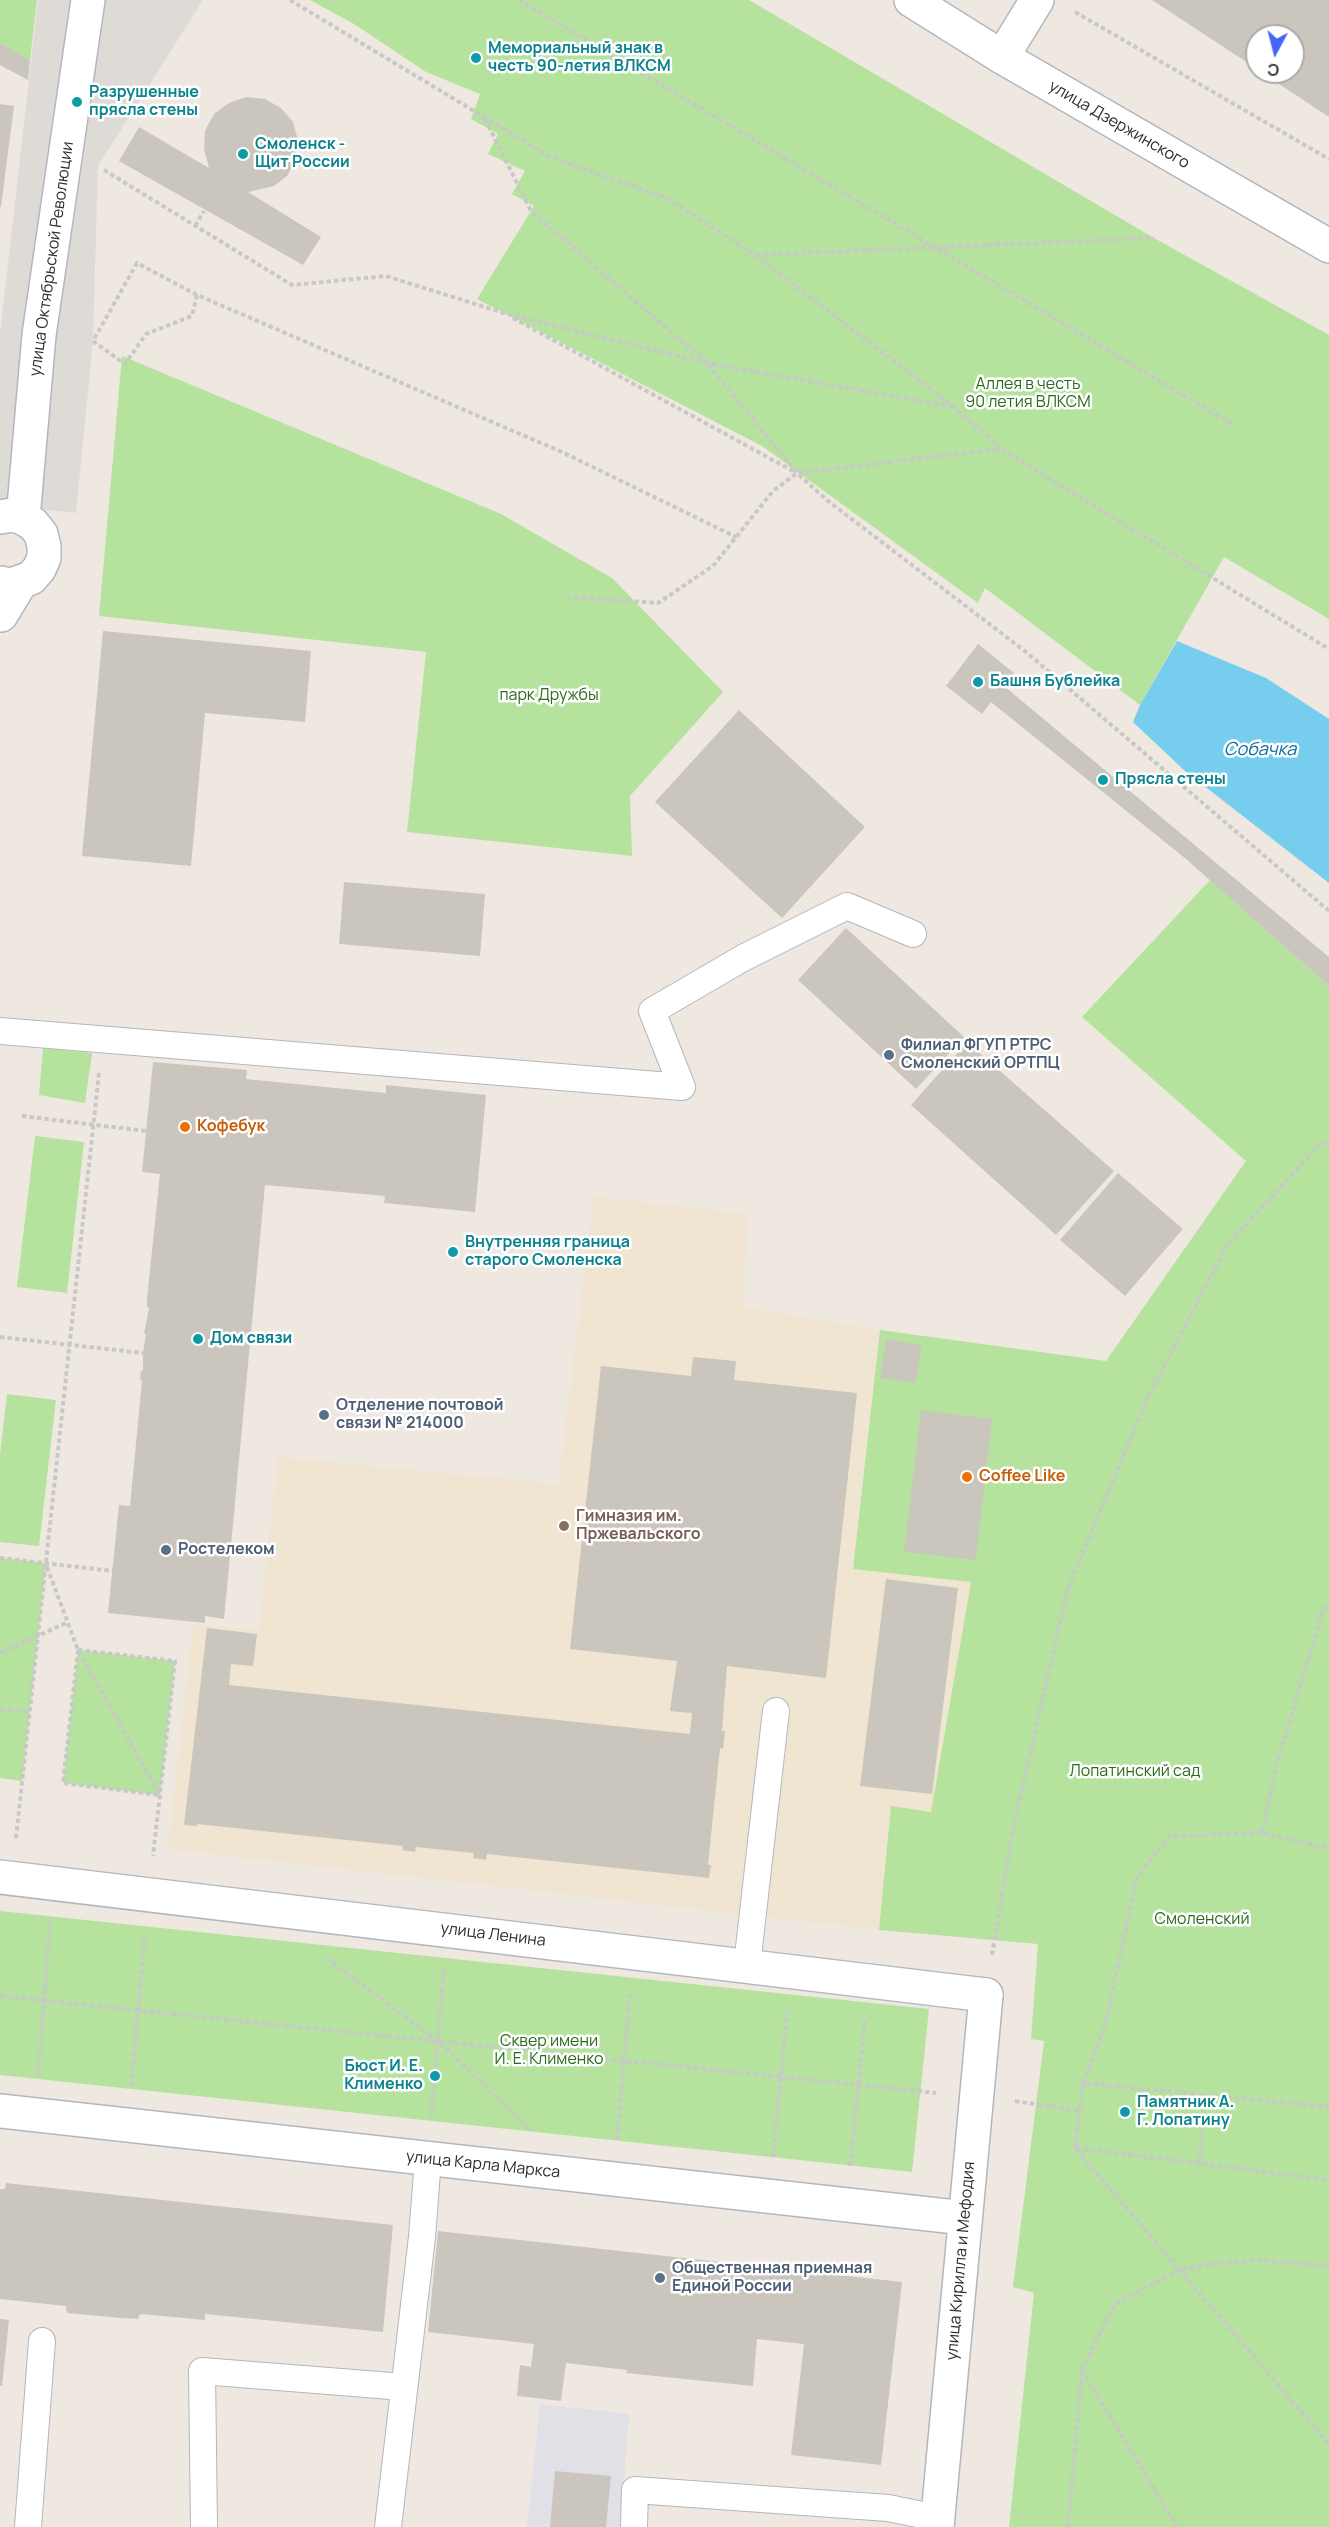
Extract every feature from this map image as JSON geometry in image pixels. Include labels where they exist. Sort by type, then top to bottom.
[{"type":"street","name":"улица Октябрьской Революции","points":[[12,517],[88,0]]},
{"type":"street","name":"улица Дзержинского","points":[[911,0],[1002,57],[1329,246]]},
{"type":"street","points":[[1002,57],[1052,3]]},
{"type":"street","points":[[5,603],[39,569],[44,558],[41,534],[33,525],[12,517]]},
{"type":"street","name":"улица Ленина","points":[[6,1877],[986,1995]]},
{"type":"street","name":"улица Кирилла и Мефодия","points":[[937,2523],[986,1995]]},
{"type":"street","name":"улица Карла Маркса","points":[[0,2111],[965,2218]]},
{"type":"lane","points":[[0,1031],[682,1087],[652,1011],[743,958],[847,906],[913,934]]},
{"type":"lane","points":[[747,1965],[776,1711]]},
{"type":"lane","points":[[388,2527],[422,2237],[428,2159]]},
{"type":"lane","points":[[28,2527],[42,2341]]},
{"type":"lane","points":[[204,2527],[202,2371],[405,2387]]},
{"type":"lane","points":[[634,2527],[635,2490],[888,2508],[937,2523]]},
{"type":"path","points":[[290,0],[552,158],[665,197],[755,255],[954,407],[1001,449],[1329,650]]},
{"type":"path","points":[[519,0],[1232,424]]},
{"type":"path","points":[[1052,3],[1329,159]]},
{"type":"path","points":[[485,118],[531,211],[707,363],[797,473],[828,501],[1026,652],[1329,911]]},
{"type":"path","points":[[98,166],[292,285],[386,276],[507,314],[707,363],[954,407]]},
{"type":"path","points":[[195,226],[204,211]]},
{"type":"path","points":[[755,255],[1154,238]]},
{"type":"path","points":[[197,296],[192,316],[146,334],[125,364],[93,340],[136,263],[197,296],[561,452],[736,537]]},
{"type":"path","points":[[507,314],[797,473]]},
{"type":"path","points":[[567,597],[658,603],[713,566],[773,491],[797,473],[1001,449]]},
{"type":"path","points":[[6,1877],[38,1636],[102,1039]]},
{"type":"path","points":[[22,1116],[146,1131]]},
{"type":"path","points":[[986,1995],[1013,1829],[1068,1588],[1149,1395],[1227,1245],[1322,1142],[1329,1148]]},
{"type":"path","points":[[0,1337],[143,1353]]},
{"type":"path","points":[[0,1558],[112,1572]]},
{"type":"path","points":[[46,1563],[66,1623],[78,1650],[160,1795]]},
{"type":"path","points":[[1262,1833],[1276,1767],[1323,1610],[1329,1604]]},
{"type":"path","points":[[0,1653],[66,1623]]},
{"type":"path","points":[[78,1650],[175,1661],[148,1895],[127,2126]]},
{"type":"path","points":[[78,1650],[63,1783],[160,1795]]},
{"type":"path","points":[[0,1709],[29,1712]]},
{"type":"path","points":[[1329,1848],[1262,1833],[1170,1836],[1137,1877],[1105,2025],[1083,2083],[1075,2148],[1329,2444]]},
{"type":"path","points":[[35,2115],[53,1883]]},
{"type":"path","points":[[428,2159],[447,1930]]},
{"type":"path","points":[[613,2179],[634,1952]]},
{"type":"path","points":[[325,1957],[438,2041],[534,2132]]},
{"type":"path","points":[[770,2196],[791,1971]]},
{"type":"path","points":[[846,2205],[870,1980]]},
{"type":"path","points":[[0,1996],[781,2076],[977,2097],[1079,2111]]},
{"type":"path","points":[[1083,2083],[1329,2107]]},
{"type":"path","points":[[1200,2163],[1203,2095]]},
{"type":"path","points":[[1075,2148],[1329,2180]]},
{"type":"path","points":[[1068,2527],[1082,2370],[1114,2305],[1179,2270],[1212,2264],[1260,2260],[1329,2266]]},
{"type":"path","points":[[1082,2370],[1177,2527]]},
{"type":"shaded area","points":[[38,0],[203,0],[98,166],[93,341],[76,513],[0,505],[0,334]]},
{"type":"shaded area","name":"Гимназия им. Пржевальского","points":[[594,1197],[748,1214],[742,1307],[880,1330],[853,1569],[971,1581],[931,1813],[891,1806],[879,1930],[168,1849],[193,1625],[259,1630],[278,1457],[558,1484]]},
{"type":"shaded area","points":[[540,2404],[629,2414],[620,2527],[527,2527]]},
{"type":"green space","points":[[0,0],[37,0],[30,60],[0,43]]},
{"type":"green space","name":"Аллея в честь 90 летия ВЛКСМ","points":[[310,0],[749,0],[1154,238],[1329,335],[1329,619],[1224,557],[1140,705],[985,588],[978,603],[762,446],[477,299],[534,206],[512,194],[525,171],[488,154],[498,134],[471,119],[480,94],[426,72],[354,24]]},
{"type":"green space","name":"парк Дружбы","points":[[122,356],[501,514],[612,578],[723,692],[630,796],[632,856],[407,832],[426,652],[99,616]]},
{"type":"green space","name":"Лопатинский сад","points":[[1210,880],[1329,986],[1329,2527],[1009,2527],[1034,2293],[1013,2287],[1044,2041],[1031,2039],[1038,1944],[879,1930],[891,1806],[931,1812],[971,1582],[853,1569],[880,1330],[1106,1361],[1246,1161],[1082,1017]]},
{"type":"green space","points":[[43,1048],[92,1053],[85,1103],[39,1095]]},
{"type":"green space","points":[[35,1136],[84,1142],[67,1293],[17,1287]]},
{"type":"green space","points":[[7,1394],[56,1400],[39,1546],[0,1542],[0,1454]]},
{"type":"green space","points":[[0,1558],[46,1563],[22,1781],[0,1778]]},
{"type":"green space","points":[[78,1650],[175,1661],[160,1795],[63,1783]]},
{"type":"green space","name":"Сквер имени И. Е. Клименко","points":[[0,1911],[929,2009],[912,2172],[0,2075]]},
{"type":"water","name":"Собачка","points":[[1177,641],[1266,678],[1329,719],[1329,883],[1185,771],[1133,722],[1140,705]]},
{"type":"building","points":[[1152,0],[1329,0],[1329,117],[1279,84],[1305,84],[1305,24],[1245,24],[1245,61]]},
{"type":"building","points":[[0,43],[30,60],[28,80],[0,65]]},
{"type":"building","points":[[246,97],[265,99],[281,108],[293,122],[298,140],[296,158],[288,175],[274,186],[248,192],[321,237],[303,265],[119,161],[139,127],[209,168],[204,149],[205,131],[214,114],[229,103]]},
{"type":"building","points":[[0,104],[14,106],[1,207],[0,207]]},
{"type":"building","points":[[103,631],[311,651],[305,722],[205,713],[191,866],[82,856]]},
{"type":"building","name":"Прясла стены","points":[[978,644],[1014,673],[1004,686],[1329,957],[1329,986],[1186,859],[991,702],[982,714],[946,686]]},
{"type":"building","points":[[739,710],[865,827],[782,918],[655,802]]},
{"type":"building","points":[[344,882],[485,894],[480,956],[339,944]]},
{"type":"building","points":[[846,928],[964,1037],[916,1089],[798,980]]},
{"type":"building","points":[[967,1042],[1114,1171],[1056,1235],[911,1105]]},
{"type":"building","name":"Дом связи","points":[[153,1062],[247,1070],[246,1079],[386,1093],[386,1085],[486,1095],[475,1212],[384,1203],[385,1196],[265,1185],[224,1619],[205,1616],[205,1623],[108,1613],[119,1505],[130,1506],[160,1174],[142,1172]]},
{"type":"building","points":[[1118,1173],[1183,1229],[1125,1296],[1060,1240]]},
{"type":"building","points":[[886,1339],[922,1345],[916,1383],[880,1378]]},
{"type":"building","points":[[693,1357],[736,1361],[734,1380],[857,1393],[826,1678],[727,1666],[722,1731],[725,1731],[723,1749],[720,1748],[708,1865],[711,1865],[709,1878],[487,1854],[486,1860],[473,1858],[474,1853],[416,1847],[415,1852],[402,1850],[403,1846],[197,1824],[197,1826],[184,1825],[207,1628],[257,1634],[253,1666],[231,1664],[229,1685],[690,1734],[692,1713],[670,1711],[677,1661],[570,1649],[601,1366],[691,1376]]},
{"type":"building","points":[[921,1410],[992,1419],[976,1560],[904,1552]]},
{"type":"building","points":[[886,1579],[958,1588],[932,1794],[860,1786]]},
{"type":"building","points":[[6,2183],[393,2225],[383,2332],[205,2314],[205,2320],[140,2314],[138,2319],[121,2318],[67,2313],[66,2306],[0,2299],[0,2189],[5,2189]]},
{"type":"building","points":[[438,2231],[902,2282],[881,2465],[791,2455],[804,2344],[757,2339],[753,2386],[626,2373],[627,2370],[566,2363],[561,2401],[517,2396],[520,2365],[531,2367],[534,2344],[428,2332]]},
{"type":"building","points":[[0,2319],[9,2320],[2,2386],[0,2386]]},
{"type":"building","points":[[555,2471],[611,2476],[606,2527],[550,2527]]},
{"type":"place","name":"Мемориальный знак в честь 90-летия ВЛКСМ","points":[[476,58]]},
{"type":"place","name":"Разрушенные прясла стены","points":[[77,102]]},
{"type":"place","name":"Смоленск - Щит России","points":[[243,154]]},
{"type":"place","name":"Башня Бублейка","points":[[978,682]]},
{"type":"place","name":"Прясла стены","points":[[1103,780]]},
{"type":"place","name":"Филиал ФГУП РТРС Смоленский ОРТПЦ","points":[[889,1055]]},
{"type":"place","name":"Кофебук","points":[[185,1127]]},
{"type":"place","name":"Внутренняя граница старого Смоленска","points":[[453,1252]]},
{"type":"place","name":"Дом связи","points":[[198,1339]]},
{"type":"place","name":"Отделение почтовой связи № 214000","points":[[324,1415]]},
{"type":"place","name":"Coffee Like","points":[[967,1477]]},
{"type":"place","name":"Гимназия им. Пржевальского","points":[[564,1526]]},
{"type":"place","name":"Ростелеком","points":[[166,1550]]},
{"type":"place","name":"Бюст И. Е. Клименко","points":[[435,2076]]},
{"type":"place","name":"Памятник А. Г. Лопатину","points":[[1125,2112]]},
{"type":"place","name":"Общественная приемная Единой России","points":[[660,2278]]},
{"type":"park label","name":"Смоленский","points":[[1202,1920]]}]
